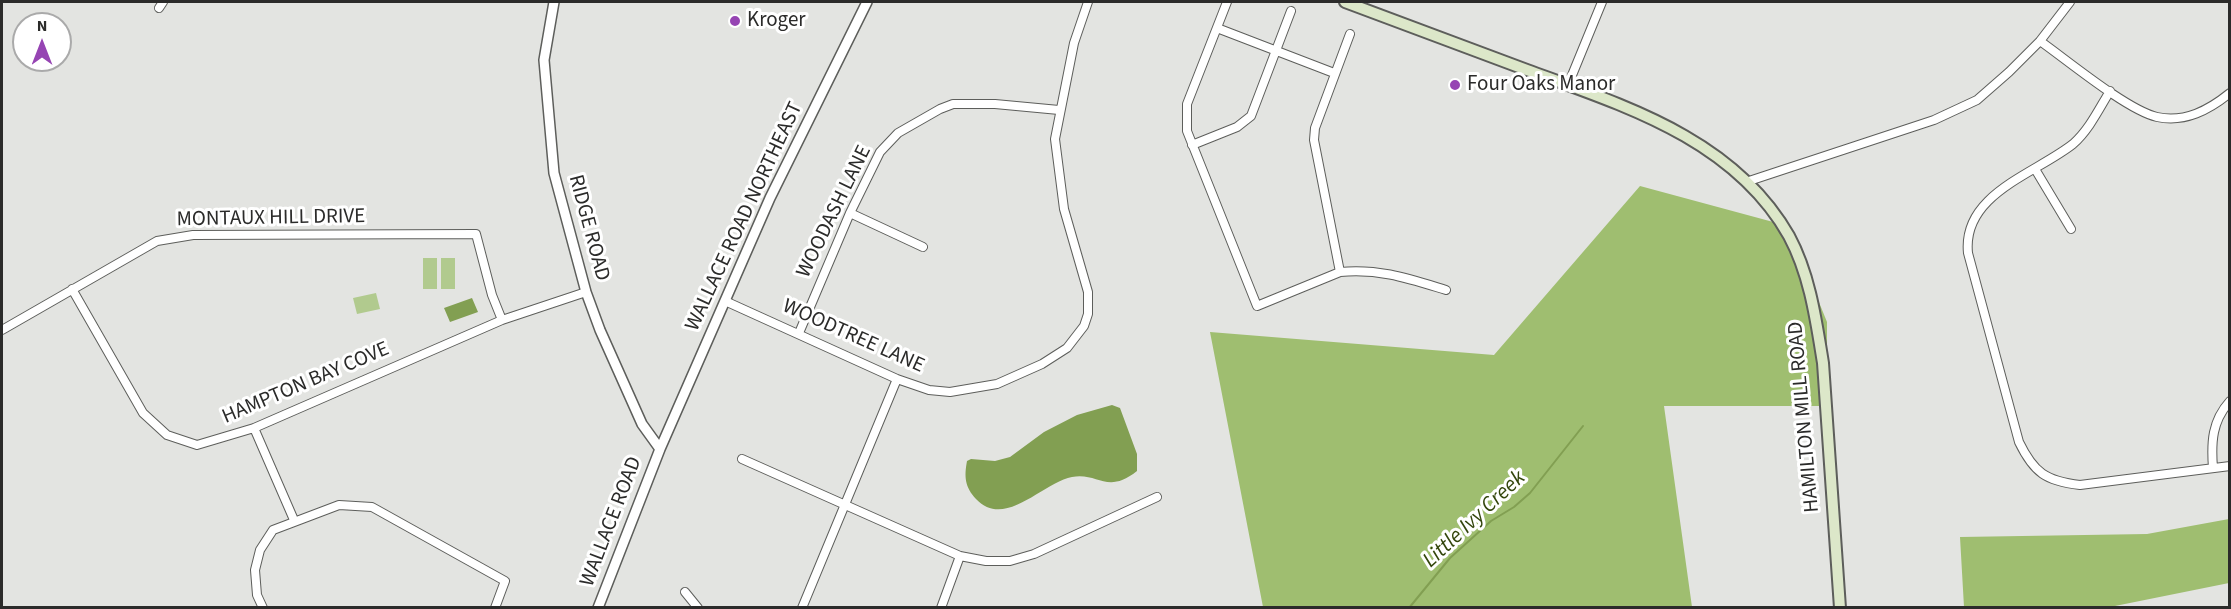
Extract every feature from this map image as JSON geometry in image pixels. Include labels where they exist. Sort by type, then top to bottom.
[{"type":"main road","name":"HAMILTON MILL ROAD","points":[[1345,2],[1663,122],[1705,147],[1746,182],[1770,210],[1789,237],[1802,267],[1813,304],[1824,363],[1840,608]]},
{"type":"street","name":"RIDGE ROAD","points":[[554,2],[544,60],[554,173],[586,292],[623,385],[642,424],[660,449]]},
{"type":"street","name":"WALLACE ROAD NORTHEAST","points":[[660,449],[770,198],[867,2]]},
{"type":"street","name":"WOODTREE LANE","points":[[725,301],[897,379],[929,390],[950,392],[997,384],[1042,364],[1067,348],[1084,326],[1088,314],[1088,292],[1059,186],[1055,139],[1074,43],[1088,2]]},
{"type":"street","points":[[1227,2],[1187,104],[1187,131],[1257,306],[1340,272],[1383,272],[1446,290]]},
{"type":"street","points":[[1568,85],[1602,2]]},
{"type":"street","points":[[1746,182],[1934,120],[1977,100],[2040,40],[2070,2]]},
{"type":"street","points":[[1192,145],[1245,122],[1251,116],[1291,11]]},
{"type":"street","points":[[1217,28],[1334,74]]},
{"type":"street","points":[[1340,272],[1314,140],[1318,113],[1350,34]]},
{"type":"street","points":[[2040,40],[2110,91],[2141,111],[2156,117],[2169,118],[2201,113],[2229,93]]},
{"type":"street","points":[[2110,91],[2087,129],[2075,142],[1991,198],[1977,213],[1967,239],[1974,275],[2019,442],[2028,460],[2047,478],[2080,485],[2229,466]]},
{"type":"street","name":"WOODASH LANE","points":[[798,333],[850,213],[880,152],[898,133],[940,109],[969,103],[1059,110]]},
{"type":"street","points":[[2035,169],[2070,229]]},
{"type":"street","points":[[850,213],[923,247]]},
{"type":"street","name":"MONTAUX HILL DRIVE","points":[[2,330],[157,241],[193,235],[476,234],[492,295],[502,320]]},
{"type":"street","name":"HAMPTON BAY COVE","points":[[72,289],[143,413],[167,435],[197,445],[254,428],[502,320],[586,292]]},
{"type":"street","points":[[802,608],[897,379]]},
{"type":"street","points":[[2213,468],[2212,438],[2215,423],[2229,401]]},
{"type":"street","points":[[254,428],[294,520]]},
{"type":"street","name":"WALLACE ROAD","points":[[598,608],[660,449]]},
{"type":"street","points":[[742,459],[960,556],[986,561],[1010,561],[1034,554],[1157,497]]},
{"type":"street","points":[[263,608],[256,595],[255,570],[260,550],[273,530],[294,520],[339,505],[372,507],[505,581],[495,608]]},
{"type":"street","points":[[941,608],[960,556]]},
{"type":"street","points":[[686,592],[698,608]]},
{"type":"shaded area","points":[[1640,186],[1788,226],[1827,322],[1827,406],[1664,406],[1692,607],[1263,607],[1210,332],[1494,355]]},
{"type":"shaded area","points":[[423,258],[437,258],[437,289],[423,289]]},
{"type":"shaded area","points":[[441,258],[455,258],[455,289],[441,289]]},
{"type":"shaded area","points":[[376,293],[380,309],[357,314],[353,298]]},
{"type":"shaded area","points":[[472,298],[478,312],[450,322],[444,308]]},
{"type":"shaded area","points":[[1112,405],[1120,408],[1137,454],[1137,471],[1127,478],[1110,482],[1089,477],[1072,477],[1024,502],[999,509],[987,507],[976,499],[970,490],[966,477],[967,461],[971,459],[995,461],[1010,457],[1044,432],[1077,415]]},
{"type":"shaded area","points":[[2229,519],[2229,583],[2110,607],[1964,607],[1960,537],[2147,534]]},
{"type":"waterway","name":"Little Ivy Creek","points":[[1409,608],[1450,558],[1491,521],[1514,507],[1530,493],[1583,426]]},
{"type":"place","name":"Kroger","points":[[735,21]]},
{"type":"place","name":"Four Oaks Manor","points":[[1455,85]]}]
